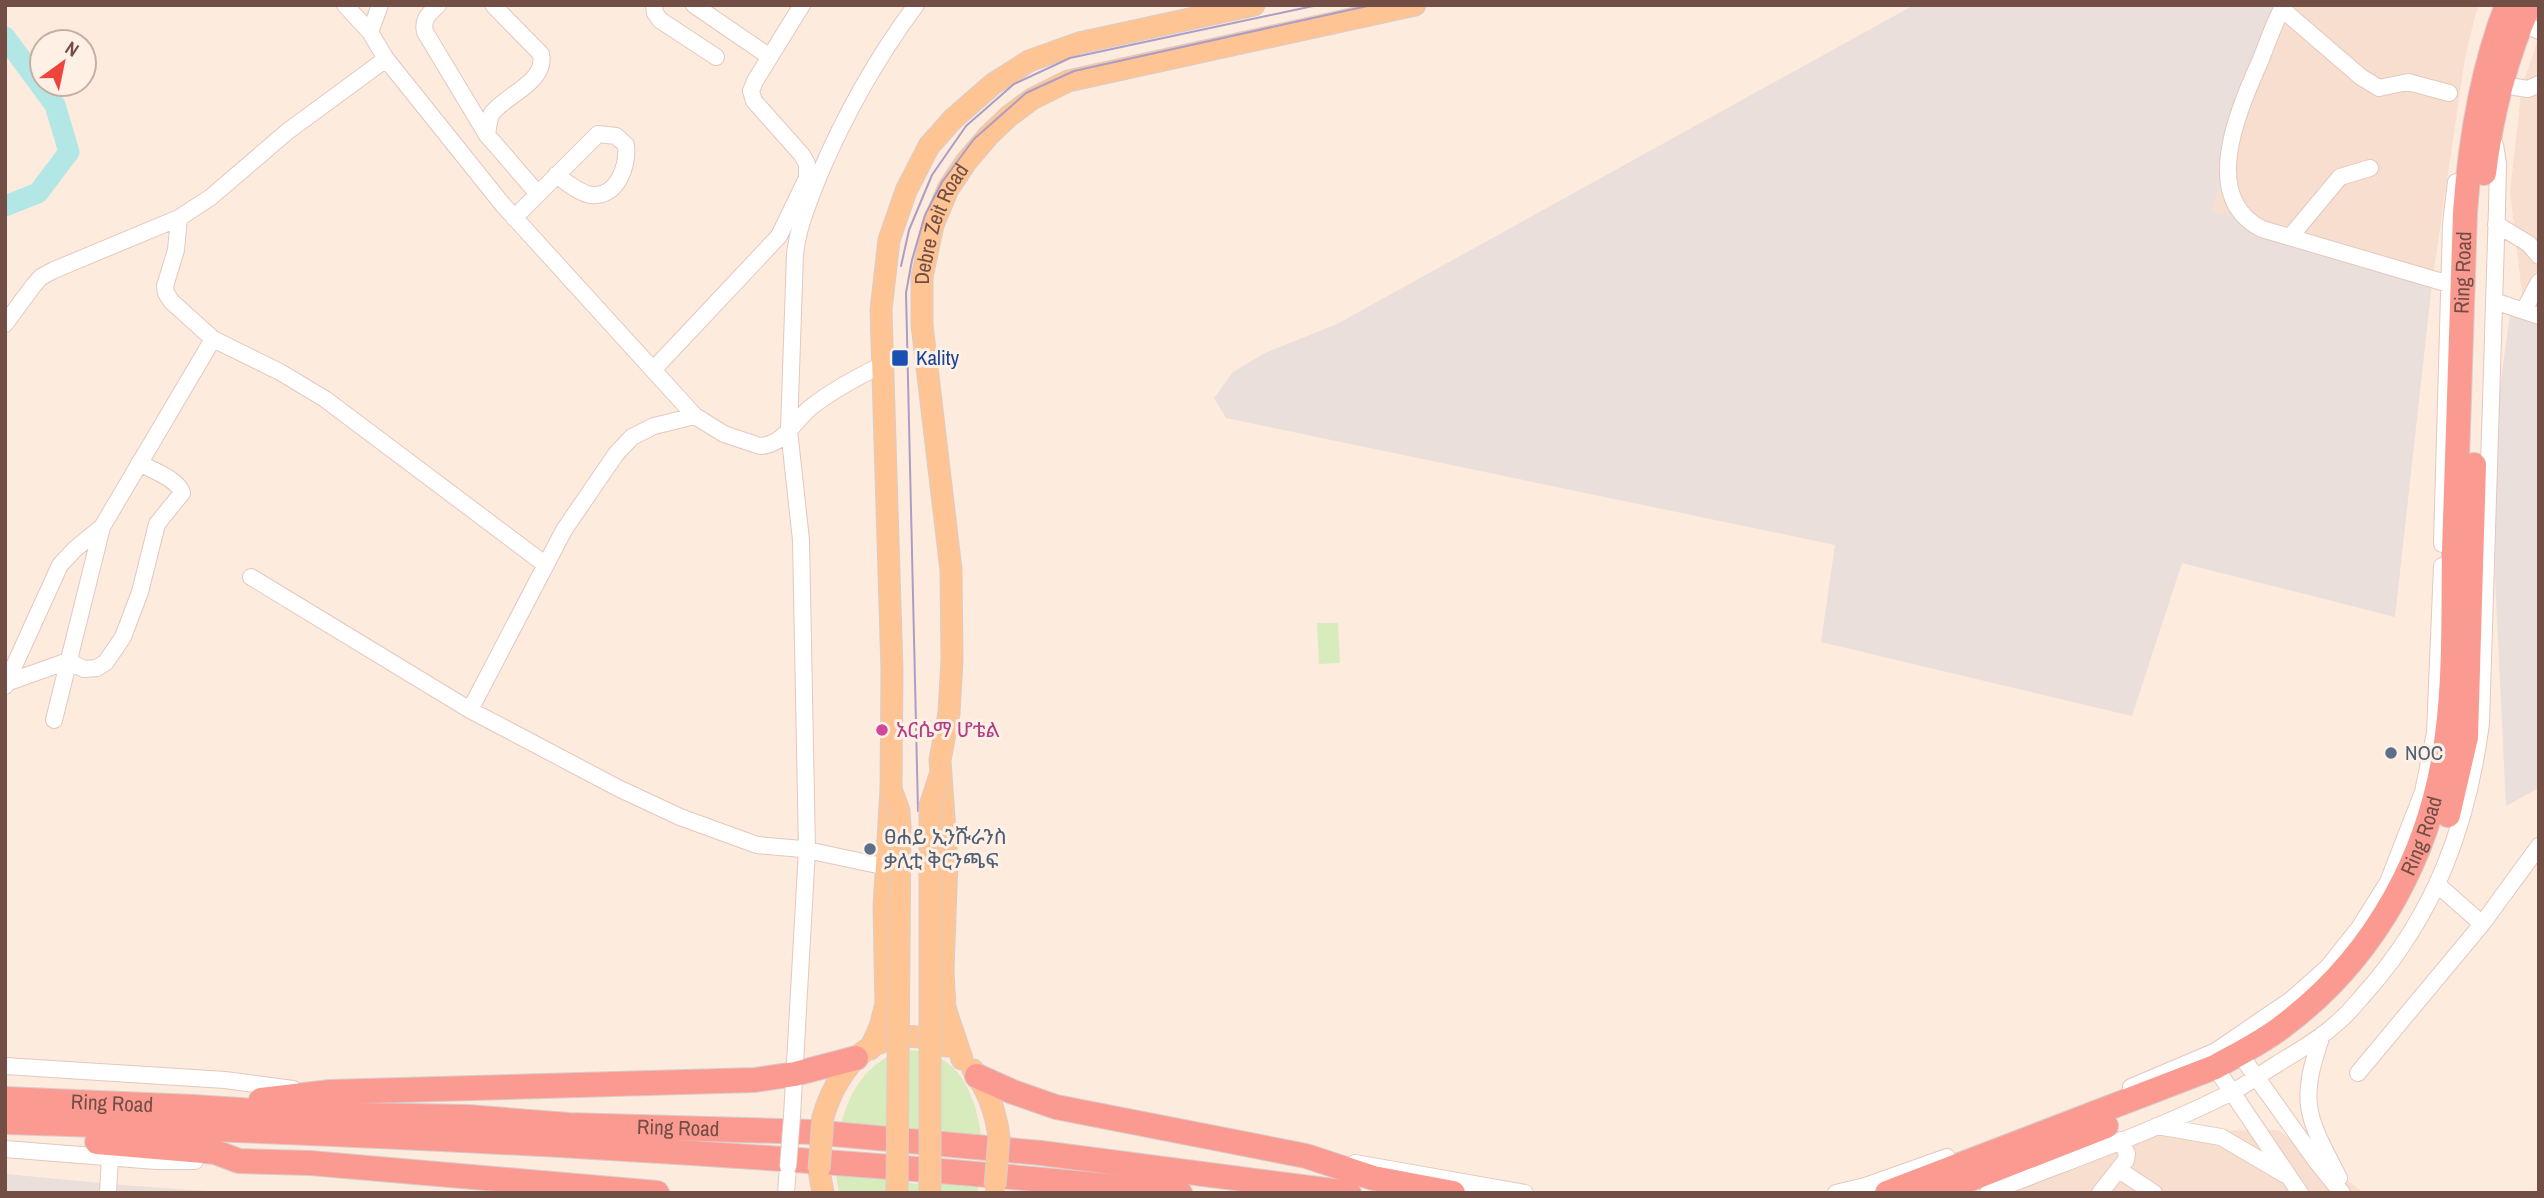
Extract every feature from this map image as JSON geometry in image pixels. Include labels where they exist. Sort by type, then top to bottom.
[{"type":"highway","name":"Ring Road","points":[[2483,131],[2502,85],[2517,13]]},
{"type":"highway","name":"Ring Road","points":[[1935,1193],[2224,1079],[2290,1041],[2323,1015],[2369,965],[2395,930],[2417,892],[2451,803],[2466,727],[2481,217],[2486,161],[2483,131],[2491,51],[2517,13]]},
{"type":"highway","points":[[210,1108],[330,1093],[755,1080],[795,1074],[863,1054]]},
{"type":"highway","points":[[970,1068],[1013,1093],[1056,1107],[1306,1157],[1373,1178],[1453,1193]]},
{"type":"highway","name":"Ring Road","points":[[1887,1193],[2224,1079]]},
{"type":"highway","name":"Ring Road","points":[[5,1099],[301,1114],[468,1118],[568,1125],[812,1132],[1054,1154],[1349,1193]]},
{"type":"highway","name":"Ring Road","points":[[5,1122],[433,1137],[701,1152],[1042,1178],[1180,1193]]},
{"type":"highway","points":[[5,1134],[189,1149],[215,1152],[239,1161],[310,1163],[657,1193]]},
{"type":"main road","name":"Debre Zeit Road","points":[[891,789],[892,671],[881,310],[889,240],[906,191],[929,146],[953,119],[993,84],[1029,61],[1079,43],[1183,13],[1254,5]]},
{"type":"main road","name":"Debre Zeit Road","points":[[940,775],[940,760],[949,713],[951,570],[922,325],[922,292],[925,260],[933,225],[948,189],[989,135],[1009,116],[1032,99],[1069,81],[1415,5]]},
{"type":"main road","points":[[940,775],[947,861],[943,971],[945,1008],[970,1068],[989,1098],[997,1121],[999,1137],[994,1189]]},
{"type":"main road","points":[[930,1193],[930,806],[940,775]]},
{"type":"main road","points":[[823,1193],[819,1170],[823,1117],[832,1095],[880,1027],[886,1004],[884,907],[891,789]]},
{"type":"main road","points":[[891,789],[900,827],[898,1193]]},
{"type":"main road","points":[[863,1054],[886,1041],[914,1035],[935,1039],[970,1068]]},
{"type":"street","points":[[345,5],[370,32],[386,59],[514,218],[695,416],[724,434],[760,446],[780,439],[808,409],[852,379],[882,365]]},
{"type":"street","points":[[370,32],[380,5]]},
{"type":"street","points":[[438,5],[423,24],[425,32],[487,135],[538,194]]},
{"type":"street","points":[[487,135],[491,114],[537,74],[542,62],[541,54],[493,5]]},
{"type":"street","points":[[654,5],[660,20],[716,57]]},
{"type":"street","points":[[694,5],[770,57]]},
{"type":"street","points":[[653,370],[779,236],[807,178],[807,163],[754,101],[751,91],[802,5]]},
{"type":"street","points":[[786,1193],[807,850],[801,540],[789,430],[797,229],[842,122],[892,37],[916,5]]},
{"type":"street","points":[[2449,93],[2403,82],[2379,88],[2361,77],[2283,7],[2235,124],[2229,172],[2234,202],[2245,219],[2262,229],[2449,284]]},
{"type":"street","points":[[5,324],[41,277],[179,218],[211,197],[288,131],[386,59]]},
{"type":"street","points":[[2502,85],[2528,89],[2539,84]]},
{"type":"street","points":[[1836,1193],[1877,1182],[2074,1111],[2217,1051],[2292,999],[2328,967],[2359,928],[2388,881],[2423,792],[2435,733],[2441,621],[2451,224],[2461,159],[2483,131],[2498,164],[2497,224],[2481,723],[2468,791],[2438,885],[2418,923],[2383,973],[2341,1020],[2322,1035],[2247,1066],[2344,1193]]},
{"type":"street","points":[[514,218],[556,175],[598,134],[616,135],[626,145],[627,159],[621,177],[602,194],[590,195],[556,175]]},
{"type":"street","points":[[2290,237],[2340,177],[2370,168]]},
{"type":"street","points":[[179,218],[176,250],[165,286],[171,301],[213,339],[281,372],[325,400],[546,565]]},
{"type":"street","points":[[2497,224],[2529,244],[2539,256]]},
{"type":"street","points":[[779,236],[797,229]]},
{"type":"street","points":[[2494,301],[2531,313],[2539,282]]},
{"type":"street","points":[[54,720],[102,527],[213,339]]},
{"type":"street","points":[[470,710],[580,503],[632,437],[654,426],[695,416]]},
{"type":"street","points":[[6,684],[68,661],[84,669],[97,668],[106,662],[123,637],[140,592],[157,524],[182,493],[182,488],[176,483],[139,463]]},
{"type":"street","points":[[6,684],[60,565],[102,527]]},
{"type":"street","points":[[251,577],[470,710],[618,788],[680,817],[757,845],[807,850],[887,867]]},
{"type":"street","points":[[2358,1073],[2482,924],[2539,846]]},
{"type":"street","points":[[2438,885],[2482,924]]},
{"type":"street","points":[[2322,1035],[2312,1063],[2307,1091],[2310,1121],[2344,1193]]},
{"type":"street","points":[[5,1066],[225,1080],[330,1093]]},
{"type":"street","points":[[1988,1193],[2158,1126],[2224,1079],[2300,1193]]},
{"type":"street","points":[[2158,1126],[2221,1137],[2290,1177]]},
{"type":"street","points":[[2101,1193],[2126,1160],[2127,1154],[2122,1140]]},
{"type":"street","points":[[5,1149],[156,1161],[239,1161]]},
{"type":"street","points":[[108,1193],[110,1157]]},
{"type":"street","points":[[1306,1157],[1408,1171],[1525,1193]]},
{"type":"street","points":[[2119,1170],[2154,1193]]},
{"type":"shaded area","points":[[1914,5],[2278,5],[2212,210],[2432,283],[2395,617],[2182,563],[2132,716],[1821,642],[1835,545],[1226,418],[1214,398],[1233,372],[1265,353],[1337,324]]},
{"type":"shaded area","points":[[2278,5],[2480,5],[2465,58],[2432,283],[2212,210]]},
{"type":"shaded area","points":[[2539,37],[2539,314],[2524,309],[2510,192],[2522,86]]},
{"type":"shaded area","points":[[2510,315],[2539,324],[2539,788],[2506,806],[2495,577],[2497,407]]},
{"type":"shaded area","points":[[2278,1130],[2364,1193],[2003,1193],[2168,1131]]},
{"type":"shaded area","points":[[5,1174],[122,1185],[236,1193],[5,1193]]},
{"type":"green space","points":[[1317,623],[1338,623],[1340,663],[1319,664]]},
{"type":"green space","points":[[903,1050],[938,1057],[961,1077],[975,1106],[982,1141],[839,1132],[847,1105],[860,1082],[878,1063]]},
{"type":"green space","points":[[836,1175],[873,1176],[915,1184],[931,1179],[979,1185],[977,1193],[839,1193]]},
{"type":"waterway","points":[[5,37],[55,105],[69,152],[38,193],[5,206]]},
{"type":"tram line","points":[[901,266],[909,230],[932,175],[966,126],[1014,84],[1070,58],[1318,5]]},
{"type":"tram line","points":[[918,811],[906,293],[925,215],[942,182],[974,139],[1026,93],[1074,71],[1372,5]]},
{"type":"place","name":"Kality","points":[[900,358]]},
{"type":"place","name":"አርሴማ ሆቴል","points":[[882,730]]},
{"type":"place","name":"NOC","points":[[2391,753]]},
{"type":"place","name":"ፀሐይ ኢንሹራንስ ቃሊቲ ቅርንጫፍ","points":[[870,849]]}]
